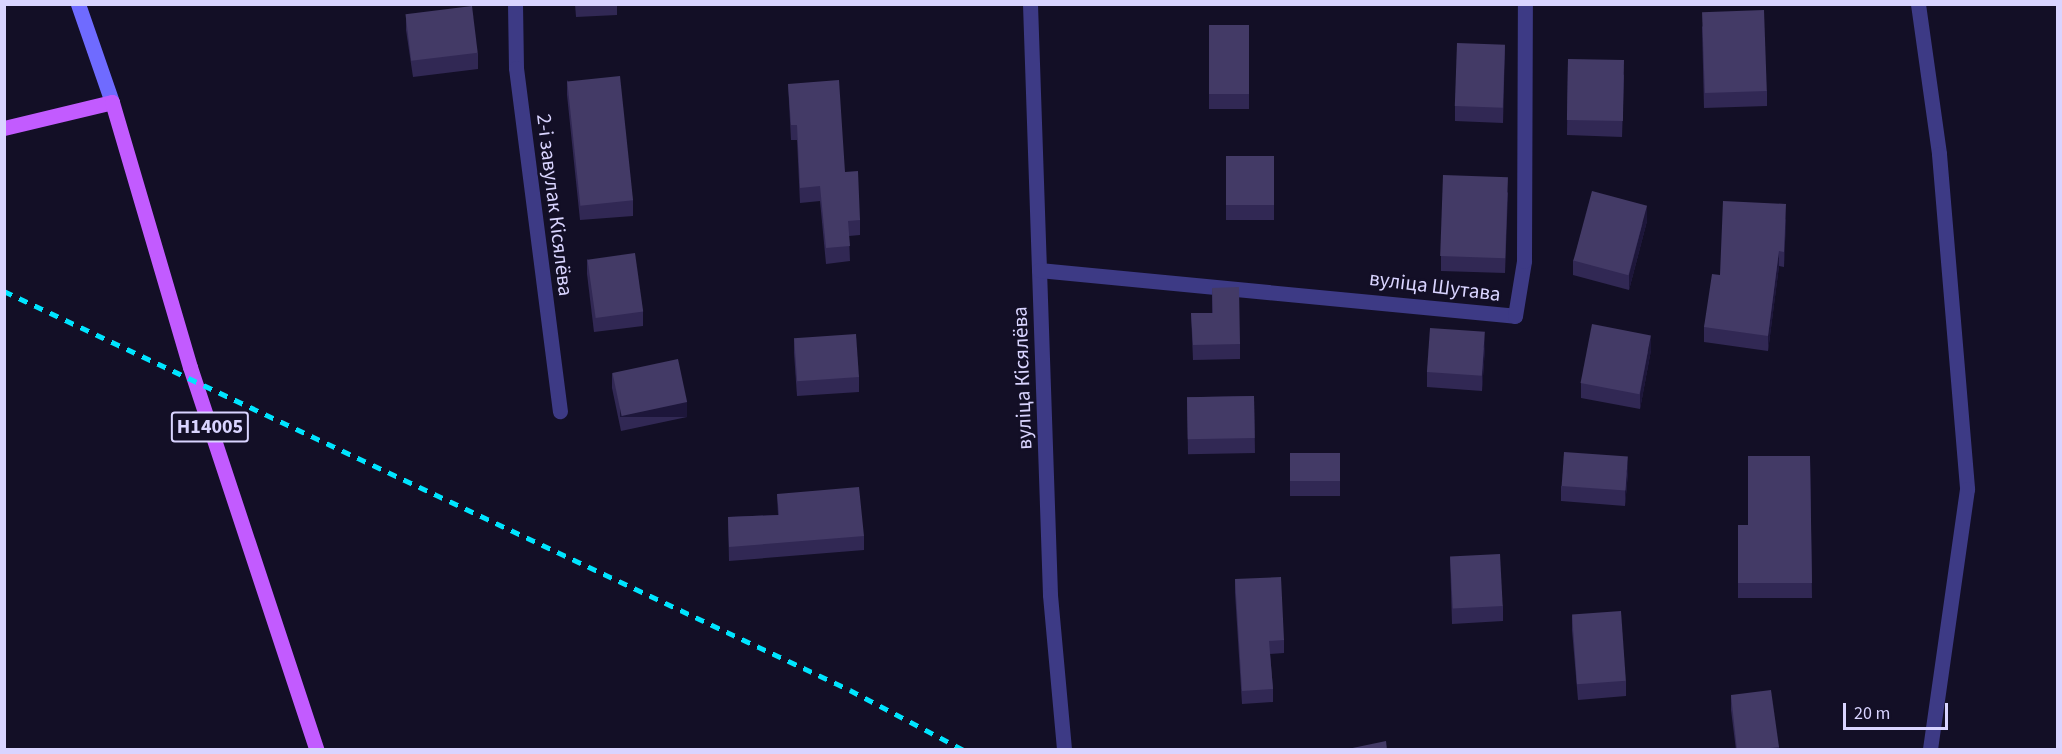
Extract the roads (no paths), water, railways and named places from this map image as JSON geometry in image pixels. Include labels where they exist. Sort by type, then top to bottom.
[{"type":"main road","points":[[4,128],[112,102]]},
{"type":"main road","name":"Н14005","points":[[112,102],[190,367],[317,750]]},
{"type":"street","name":"Н14005","points":[[78,4],[112,102]]},
{"type":"street","name":"2-і завулак Кісялёва","points":[[515,4],[516,68],[560,411]]},
{"type":"street","name":"вуліца Кісялёва","points":[[1030,4],[1050,595],[1069,748]]},
{"type":"street","name":"вуліца Шутава","points":[[1039,270],[1515,316],[1524,261],[1525,4]]},
{"type":"street","points":[[1918,4],[1939,153],[1967,489],[1930,750]]},
{"type":"railway","points":[[4,291],[850,690],[964,750]]}]
